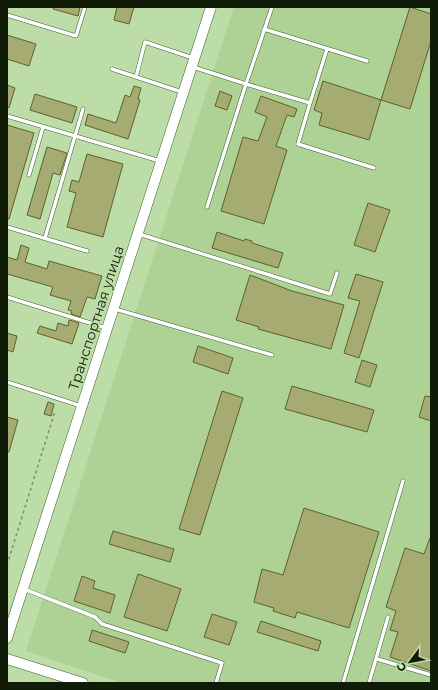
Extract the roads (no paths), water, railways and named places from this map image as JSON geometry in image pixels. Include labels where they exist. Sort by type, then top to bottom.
[{"type":"main road","name":"Транспортная улица","points":[[7,638],[211,7]]},
{"type":"main road","points":[[7,659],[83,683]]},
{"type":"lane","points":[[7,15],[76,36],[85,7]]},
{"type":"lane","points":[[207,207],[272,7]]},
{"type":"lane","points":[[264,29],[367,61]]},
{"type":"lane","points":[[136,77],[145,42],[246,84],[310,102]]},
{"type":"lane","points":[[328,49],[310,102],[298,144],[374,168]]},
{"type":"lane","points":[[112,69],[183,93]]},
{"type":"lane","points":[[45,238],[83,109]]},
{"type":"lane","points":[[7,116],[161,161]]},
{"type":"lane","points":[[29,175],[43,127]]},
{"type":"lane","points":[[7,227],[87,251]]},
{"type":"lane","points":[[138,234],[330,294],[337,273]]},
{"type":"lane","points":[[7,297],[107,328]]},
{"type":"lane","points":[[114,309],[272,355]]},
{"type":"lane","points":[[7,382],[82,406]]},
{"type":"lane","points":[[343,683],[403,481]]},
{"type":"lane","points":[[23,589],[95,617],[102,624],[222,663],[216,683]]},
{"type":"lane","points":[[369,683],[388,617]]},
{"type":"lane","points":[[377,659],[431,675]]}]
